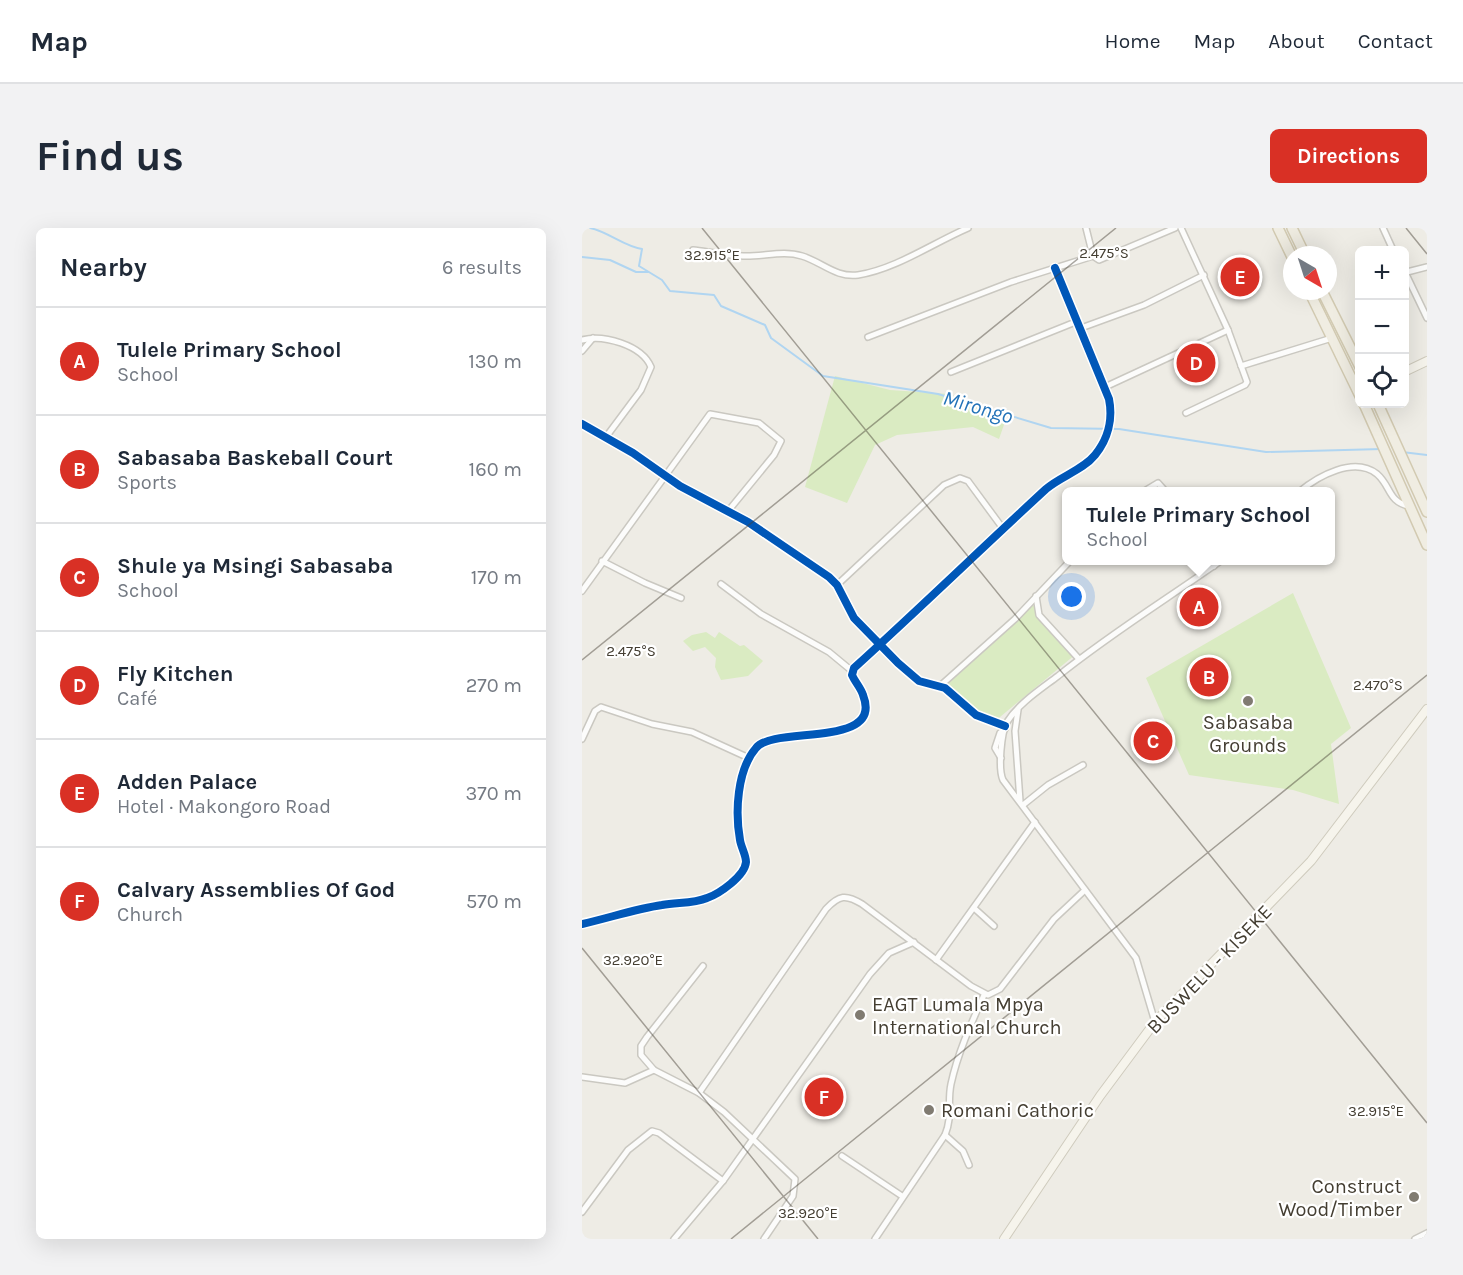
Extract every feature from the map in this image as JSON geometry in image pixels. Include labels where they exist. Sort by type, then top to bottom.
[{"type":"main road","points":[[1278,228],[1287,246]]},
{"type":"main road","points":[[1292,228],[1301,246]]},
{"type":"main road","points":[[1313,300],[1355,386]]},
{"type":"main road","points":[[1326,300],[1355,359]]},
{"type":"main road","points":[[1409,370],[1427,361]]},
{"type":"main road","points":[[1366,408],[1427,545]]},
{"type":"main road","points":[[1379,408],[1405,460],[1427,512]]},
{"type":"main road","name":"BUSWELU - KISEKE","points":[[1004,1239],[1100,1096],[1155,1022],[1311,861],[1427,709]]},
{"type":"street","points":[[693,250],[745,256],[792,254],[805,257],[828,270],[847,275],[859,275],[881,268],[968,228]]},
{"type":"street","points":[[1086,228],[1093,256],[1099,260],[1175,228]]},
{"type":"street","points":[[1181,228],[1228,330],[1246,385],[1186,413]]},
{"type":"street","points":[[1383,228],[1391,246]]},
{"type":"street","points":[[868,337],[970,297],[1093,256]]},
{"type":"street","points":[[1409,270],[1427,267]]},
{"type":"street","points":[[852,670],[1056,481],[1094,457],[1107,434],[1111,410],[1104,387],[1055,268]]},
{"type":"street","points":[[1081,328],[1144,305],[1204,275]]},
{"type":"street","points":[[1409,278],[1427,318]]},
{"type":"street","points":[[951,372],[1078,321]]},
{"type":"street","points":[[1104,387],[1228,330]]},
{"type":"street","points":[[582,351],[594,337]]},
{"type":"street","points":[[582,340],[594,337],[632,349],[644,356],[651,367],[641,390],[606,437]]},
{"type":"street","points":[[1241,366],[1332,338]]},
{"type":"street","points":[[582,591],[710,414],[759,423],[776,435],[780,445],[729,510]]},
{"type":"street","points":[[582,424],[606,437],[680,486],[729,510],[820,570],[837,585],[854,618],[880,646],[919,681],[927,685],[940,686],[976,715],[1005,728]]},
{"type":"street","points":[[1304,487],[1311,481],[1335,471],[1349,467],[1363,467],[1377,475],[1396,502],[1411,506]]},
{"type":"street","points":[[837,585],[939,489],[960,478],[973,486],[1004,530]]},
{"type":"street","points":[[602,561],[645,583],[681,597]]},
{"type":"street","points":[[940,686],[1015,619],[1067,565]]},
{"type":"street","points":[[1155,1022],[1136,958],[1003,780],[1001,758],[1005,728],[1019,708],[1079,659],[1214,566]]},
{"type":"street","points":[[582,924],[643,908],[705,899],[724,889],[746,865],[738,815],[741,785],[749,758],[758,745],[769,739],[831,733],[855,724],[863,714],[864,696],[852,675],[852,670],[813,642],[773,622],[721,584]]},
{"type":"street","points":[[1036,595],[1035,605],[1039,615],[1079,659]]},
{"type":"street","points":[[582,739],[595,711],[601,707],[652,724],[699,734],[749,758]]},
{"type":"street","points":[[1019,708],[1015,731],[1021,803]]},
{"type":"street","points":[[1021,803],[1083,765]]},
{"type":"street","points":[[936,960],[1035,822]]},
{"type":"street","points":[[699,1093],[826,909],[839,897],[849,896],[862,904],[984,994],[998,992],[1053,919],[1085,890]]},
{"type":"street","points":[[974,908],[994,926]]},
{"type":"street","points":[[674,1239],[723,1181],[881,960],[889,953],[914,942]]},
{"type":"street","points":[[703,966],[640,1046],[645,1061],[654,1070],[699,1093],[792,1175],[796,1184],[792,1200],[764,1239]]},
{"type":"street","points":[[875,1239],[945,1135],[951,1119],[951,1087],[960,1047],[984,994]]},
{"type":"street","points":[[582,1077],[625,1083],[654,1070]]},
{"type":"street","points":[[582,1212],[628,1150],[652,1131],[659,1132],[723,1181]]},
{"type":"street","points":[[945,1135],[963,1150],[969,1165]]},
{"type":"street","points":[[842,1156],[902,1196]]},
{"type":"street","points":[[1415,1239],[1427,1233]]},
{"type":"green space","points":[[835,376],[890,390],[949,394],[1007,416],[999,439],[973,427],[897,435],[875,445],[847,503],[805,487]]},
{"type":"green space","name":"Sabasaba Grounds","points":[[1293,593],[1351,728],[1331,744],[1339,804],[1293,790],[1189,775],[1146,678]]},
{"type":"green space","points":[[1032,604],[1076,654],[994,722],[941,684]]},
{"type":"green space","points":[[706,632],[715,638],[719,632],[740,646],[744,645],[763,661],[748,676],[721,680],[715,667],[716,658],[705,647],[693,651],[683,641],[692,635]]},
{"type":"waterway","name":"Mirongo","points":[[590,228],[642,249],[639,266],[662,280],[670,291],[714,295],[721,306],[765,325],[771,338],[823,376],[938,394],[1051,428],[1119,429],[1266,452],[1382,449]]},
{"type":"waterway","points":[[582,257],[610,260],[636,272],[648,272]]},
{"type":"waterway","name":"Mirongo","points":[[1402,452],[1427,455]]},
{"type":"cycle path","points":[[582,924],[632,911],[702,900],[731,884],[741,873],[746,862],[738,829],[739,792],[745,768],[756,748],[767,741],[824,733],[858,723],[865,712],[863,695],[852,675],[854,668],[1046,489],[1084,465],[1095,455],[1106,436],[1110,421],[1109,399],[1055,268]]},
{"type":"cycle path","points":[[582,424],[633,453],[680,486],[748,522],[829,577],[837,585],[854,618],[919,681],[945,688],[976,715],[1005,726]]},
{"type":"place","name":"Adden Palace","points":[[1240,277]]},
{"type":"place","name":"Fly Kitchen","points":[[1196,363]]},
{"type":"place","name":"Tulele Primary School","points":[[1199,607]]},
{"type":"place","name":"Sabasaba Baskeball Court","points":[[1209,677]]},
{"type":"place","name":"Sabasaba Grounds","points":[[1248,701]]},
{"type":"place","name":"Shule ya Msingi Sabasaba","points":[[1153,741]]},
{"type":"place","name":"EAGT Lumala Mpya International Church","points":[[860,1015]]},
{"type":"place","name":"Calvary Assemblies Of God","points":[[824,1097]]},
{"type":"place","name":"Romani Cathoric","points":[[929,1110]]},
{"type":"place","name":"Construct Wood/Timber","points":[[1414,1197]]}]
